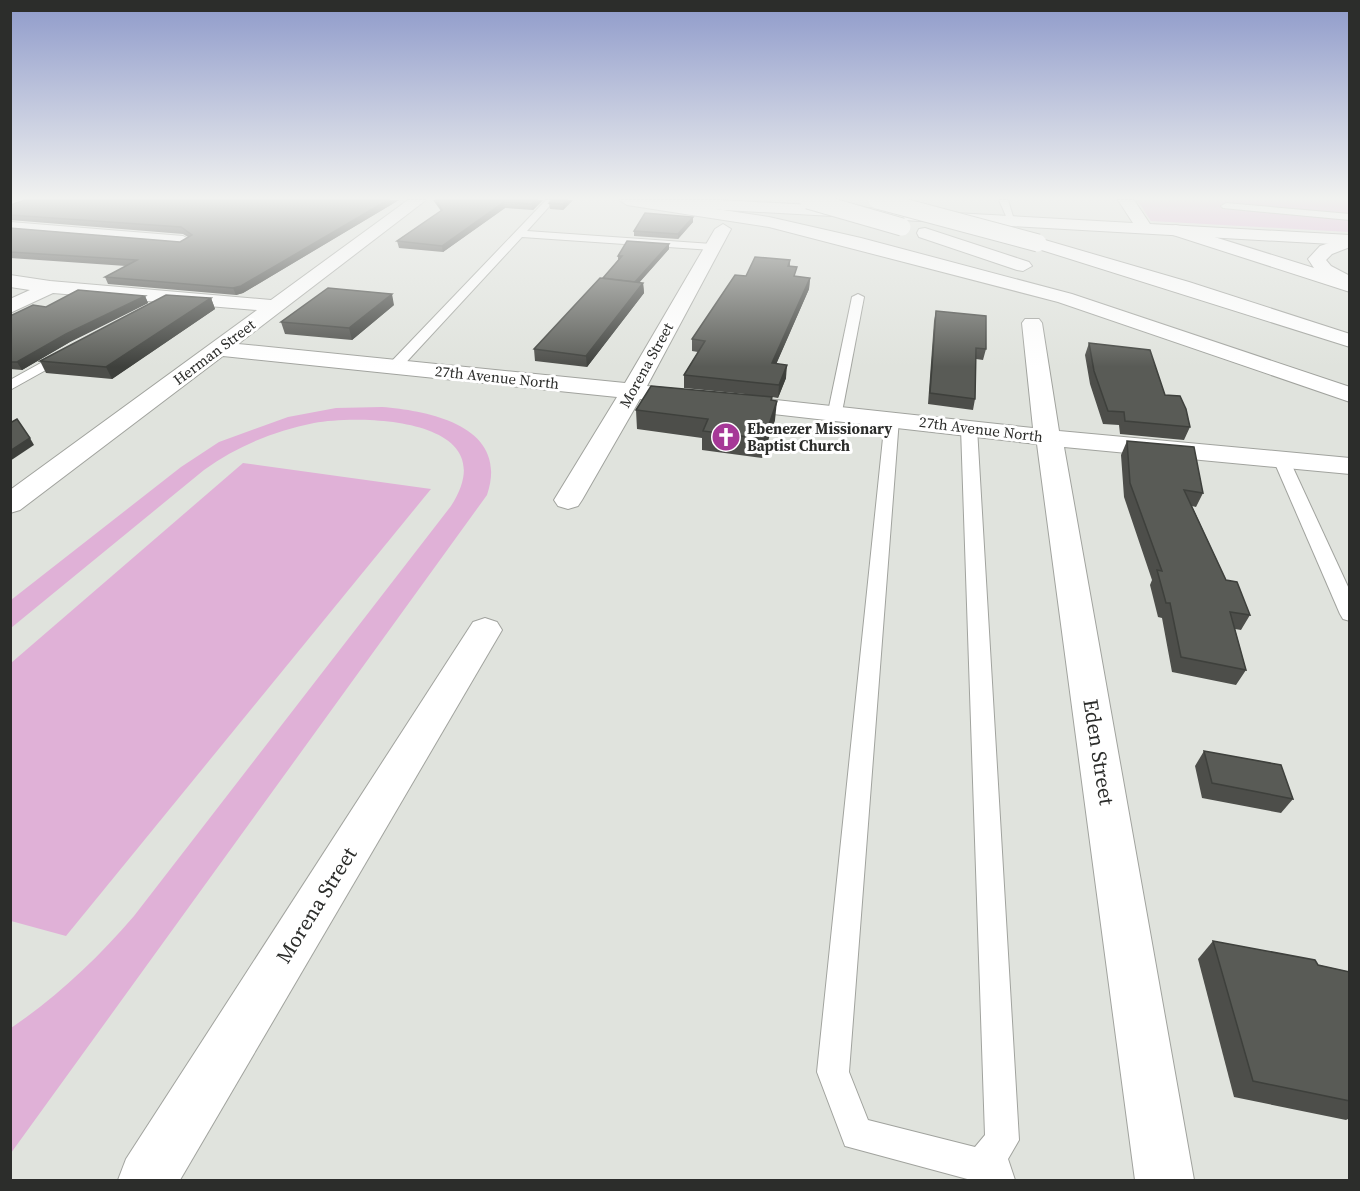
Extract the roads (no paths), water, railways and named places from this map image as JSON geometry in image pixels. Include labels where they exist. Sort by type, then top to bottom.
[{"type":"main road","name":"Herman Street","points":[[10,504],[343,256]]},
{"type":"main road","name":"Morena Street","points":[[568,500],[708,256]]},
{"type":"main road","points":[[902,256],[1065,298],[1350,395]]},
{"type":"main road","points":[[993,256],[1350,374]]},
{"type":"main road","points":[[1080,256],[1350,340]]},
{"type":"main road","points":[[1257,256],[1350,285]]},
{"type":"main road","points":[[1320,256],[1317,259],[1324,270],[1350,285]]},
{"type":"main road","points":[[10,281],[50,287],[275,306]]},
{"type":"main road","points":[[10,308],[50,287]]},
{"type":"main road","name":"Eden Street","points":[[1032,323],[1165,1180]]},
{"type":"main road","name":"27th Avenue North","points":[[218,349],[835,412],[1048,437],[1350,466]]},
{"type":"main road","name":"Morena Street","points":[[147,1180],[485,630]]},
{"type":"lane","points":[[394,367],[501,256]]},
{"type":"lane","points":[[153,307],[172,297]]},
{"type":"lane","points":[[835,412],[858,297]]},
{"type":"lane","points":[[10,386],[76,347]]},
{"type":"lane","points":[[892,419],[833,1072],[857,1134],[994,1168],[1002,1140],[969,428]]},
{"type":"lane","points":[[1281,459],[1350,614]]},
{"type":"place","name":"Ebenezer Missionary Baptist Church","points":[[726,437]]}]
